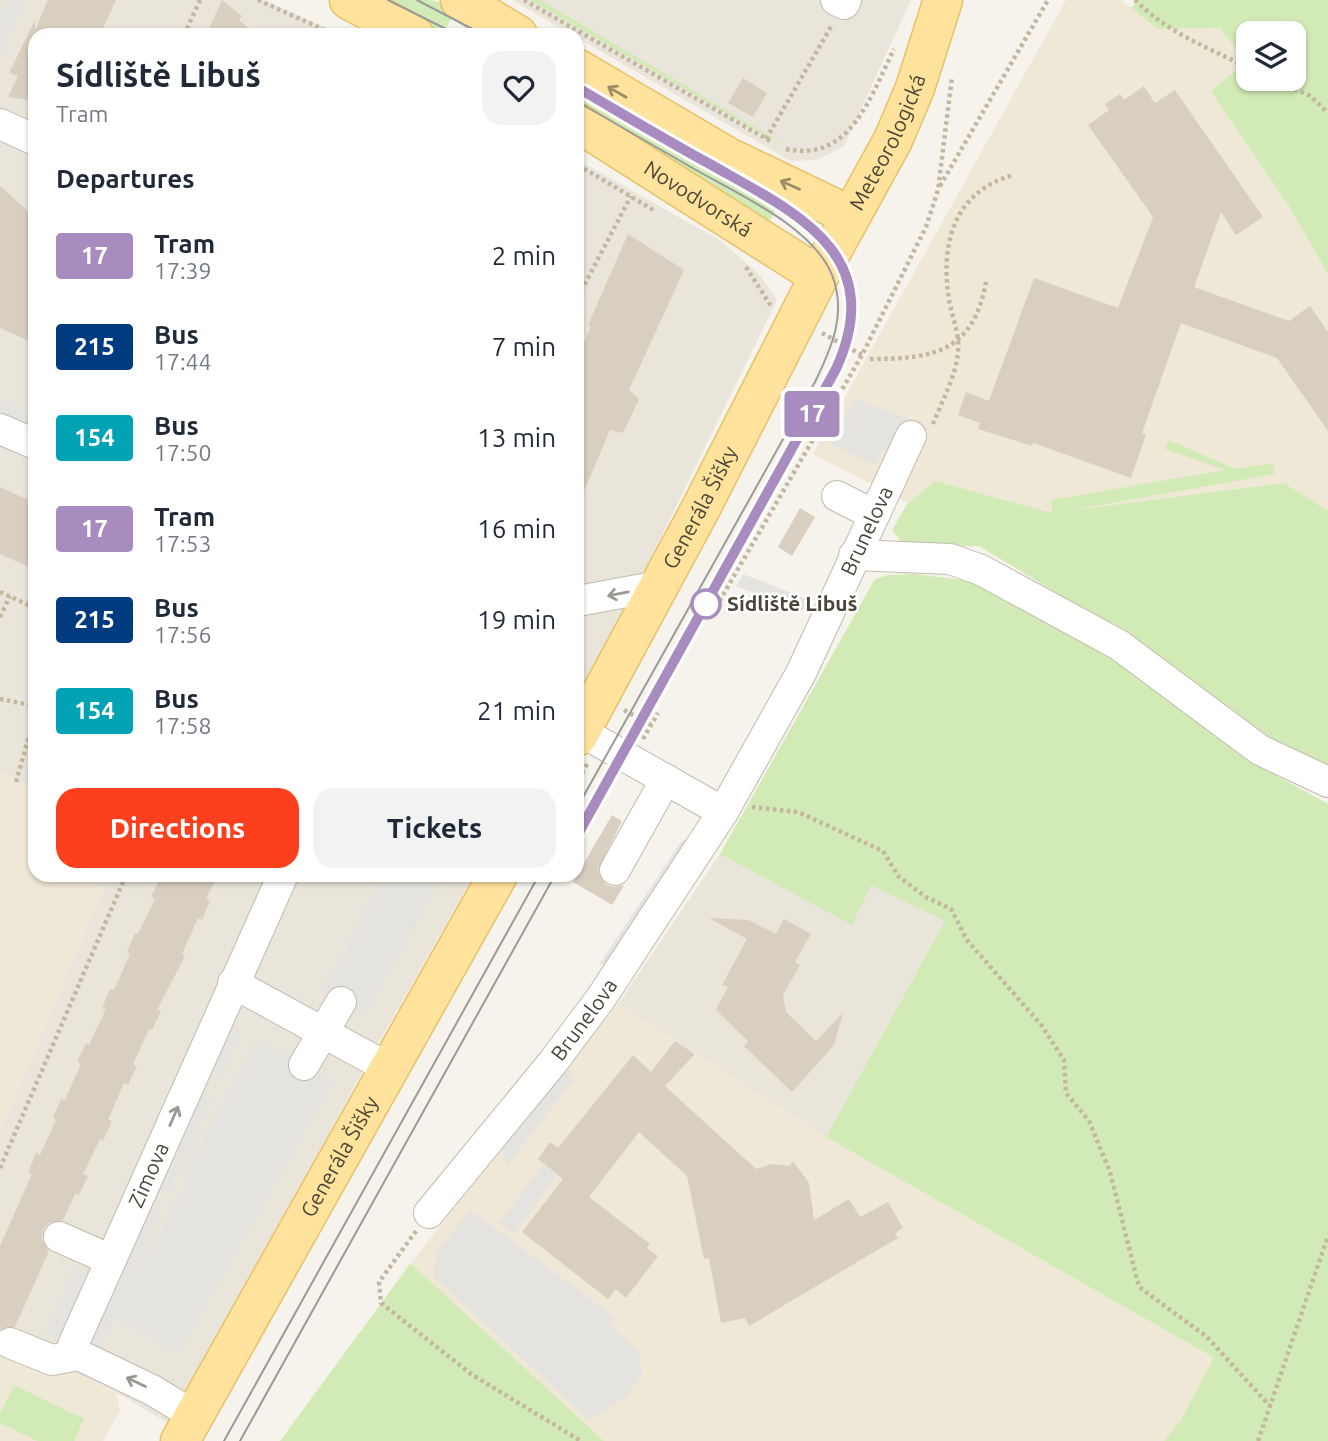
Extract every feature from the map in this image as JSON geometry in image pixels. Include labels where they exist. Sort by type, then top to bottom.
[{"type":"main road","points":[[349,0],[401,28]]},
{"type":"main road","points":[[460,0],[506,28]]},
{"type":"main road","name":"Meteorologická","points":[[819,276],[904,114],[943,0]]},
{"type":"main road","points":[[584,73],[728,157],[851,216]]},
{"type":"main road","name":"Novodvorská","points":[[584,127],[819,276]]},
{"type":"main road","name":"Generála Šišky","points":[[590,718],[819,276]]},
{"type":"main road","name":"Generála Šišky","points":[[187,1429],[494,882]]},
{"type":"street","points":[[0,124],[28,137]]},
{"type":"street","points":[[0,429],[28,441]]},
{"type":"street","name":"Brunelova","points":[[429,1213],[553,1062],[601,998],[732,809],[874,514],[920,434]]},
{"type":"street","points":[[837,496],[874,514]]},
{"type":"street","points":[[854,555],[950,559],[981,570],[1119,645],[1260,750],[1328,782]]},
{"type":"street","points":[[584,600],[659,586]]},
{"type":"street","points":[[590,718],[666,779],[732,809]]},
{"type":"street","points":[[615,870],[666,779]]},
{"type":"street","name":"Zimova","points":[[79,1355],[73,1345],[280,882]]},
{"type":"street","points":[[233,983],[390,1069]]},
{"type":"street","points":[[304,1065],[341,1002]]},
{"type":"street","points":[[59,1237],[111,1260]]},
{"type":"street","points":[[10,1343],[52,1360],[79,1355],[152,1390],[187,1429]]},
{"type":"path","points":[[187,28],[200,0]]},
{"type":"path","points":[[258,0],[320,28]]},
{"type":"path","points":[[524,0],[573,28]]},
{"type":"path","points":[[938,190],[1048,0]]},
{"type":"path","points":[[1135,0],[1156,21],[1183,38],[1236,62]]},
{"type":"path","points":[[766,139],[842,1]]},
{"type":"path","points":[[584,34],[766,139],[788,150],[813,152],[855,127],[897,42]]},
{"type":"path","points":[[716,607],[862,355],[926,227],[938,190],[953,74]]},
{"type":"path","points":[[1299,91],[1309,95],[1328,113]]},
{"type":"path","points":[[584,169],[664,216]]},
{"type":"path","points":[[920,434],[953,373],[959,338],[948,285],[949,254],[957,214],[978,190],[993,181],[1013,175]]},
{"type":"path","points":[[584,286],[631,196]]},
{"type":"path","points":[[742,262],[771,306],[765,318]]},
{"type":"path","points":[[870,359],[923,357],[959,338],[970,330],[986,282]]},
{"type":"path","points":[[0,592],[28,605]]},
{"type":"path","points":[[0,617],[10,596]]},
{"type":"path","points":[[0,699],[28,705]]},
{"type":"path","points":[[590,718],[618,708],[651,725]]},
{"type":"path","points":[[16,782],[28,747]]},
{"type":"path","points":[[732,809],[798,812],[883,851],[899,877],[926,898],[951,909],[967,940],[1042,1026],[1064,1060],[1066,1093],[1089,1121],[1110,1172],[1139,1287],[1206,1335],[1270,1406]]},
{"type":"path","points":[[0,1168],[123,882]]},
{"type":"path","points":[[429,1213],[379,1282],[381,1303],[471,1374],[581,1441]]},
{"type":"path","points":[[1258,1441],[1328,1236]]},
{"type":"shaded area","points":[[0,0],[264,0],[326,28],[28,28],[28,787],[0,770]]},
{"type":"shaded area","points":[[7,0],[24,0],[0,56],[0,17]]},
{"type":"shaded area","points":[[512,0],[911,0],[844,146],[817,160],[791,161],[584,42],[584,28],[561,28]]},
{"type":"shaded area","points":[[1066,0],[1121,0],[1158,29],[1220,28],[1236,49],[1236,71],[1212,91],[1289,206],[1328,274],[1328,511],[1284,483],[1054,514],[935,481],[908,503],[813,454]]},
{"type":"shaded area","points":[[584,163],[721,241],[760,275],[777,300],[640,580],[584,682]]},
{"type":"shaded area","points":[[0,398],[28,410],[28,430],[0,418]]},
{"type":"shaded area","points":[[855,399],[924,424],[918,439],[883,450],[875,465],[830,444]]},
{"type":"shaded area","points":[[743,574],[809,600],[803,611],[736,586]]},
{"type":"shaded area","points":[[0,770],[28,787],[28,882],[106,882],[0,1133]]},
{"type":"shaded area","points":[[683,839],[690,844],[606,967],[600,963]]},
{"type":"shaded area","points":[[720,854],[852,924],[871,884],[945,921],[826,1137],[618,1004]]},
{"type":"shaded area","points":[[106,882],[470,882],[362,1072],[173,1426],[116,1392],[0,1341],[0,1133]]},
{"type":"shaded area","points":[[381,882],[438,882],[365,1015],[321,991]]},
{"type":"shaded area","points":[[618,1004],[826,1137],[1215,1359],[1181,1420],[1164,1441],[604,1441],[410,1264]]},
{"type":"shaded area","points":[[227,1024],[242,1031],[222,1075],[208,1069]]},
{"type":"shaded area","points":[[258,1039],[333,1081],[178,1353],[114,1317],[98,1352],[83,1345],[145,1205],[160,1212],[128,1285],[186,1184],[181,1175]]},
{"type":"shaded area","points":[[567,1057],[573,1080],[506,1167],[501,1143]]},
{"type":"shaded area","points":[[196,1092],[211,1098],[169,1194],[155,1188]]},
{"type":"shaded area","points":[[543,1164],[557,1175],[514,1234],[499,1223]]},
{"type":"shaded area","points":[[470,1210],[615,1317],[610,1325],[639,1353],[642,1372],[628,1395],[589,1420],[434,1277],[437,1251]]},
{"type":"shaded area","points":[[75,1268],[91,1275],[61,1340],[45,1333]]},
{"type":"shaded area","points":[[0,1341],[116,1392],[120,1411],[103,1441],[0,1441]]},
{"type":"green space","points":[[378,0],[429,0],[458,6],[446,28],[428,28],[423,22]]},
{"type":"green space","points":[[530,0],[540,0],[784,144],[584,31],[584,28],[579,28]]},
{"type":"green space","points":[[1140,0],[1328,0],[1328,274],[1289,206],[1211,91],[1236,70],[1236,91],[1306,91],[1306,21],[1236,21],[1236,49],[1220,28],[1158,29],[1131,8]]},
{"type":"green space","points":[[584,84],[785,192],[767,226],[584,112]]},
{"type":"green space","points":[[1169,440],[1235,469],[1273,463],[1275,474],[1067,511],[1284,483],[1328,511],[1328,766],[1264,737],[1140,643],[979,546],[907,548],[892,530],[908,503],[935,481],[1052,513],[1051,500],[1225,470],[1165,449]]},
{"type":"green space","points":[[914,574],[971,581],[1128,666],[1253,763],[1328,804],[1328,1441],[1164,1441],[1181,1420],[1214,1358],[826,1137],[945,921],[871,885],[852,925],[720,854],[875,579],[889,575]]},
{"type":"green space","points":[[410,1264],[420,1272],[604,1441],[280,1441]]},
{"type":"green space","points":[[14,1385],[84,1419],[74,1441],[37,1441],[0,1423],[0,1414]]},
{"type":"building","points":[[48,0],[116,0],[103,28],[36,28]]},
{"type":"building","points":[[222,0],[242,16],[239,20],[249,28],[209,28]]},
{"type":"building","points":[[28,34],[28,100],[8,97],[18,76],[9,73]]},
{"type":"building","points":[[743,78],[767,93],[753,117],[728,103]]},
{"type":"building","points":[[1144,86],[1155,103],[1175,90],[1263,217],[1236,235],[1221,212],[1194,287],[1289,321],[1310,306],[1328,332],[1328,431],[1277,358],[1181,323],[1142,433],[1146,435],[1131,478],[1033,443],[1032,446],[978,429],[980,423],[958,415],[966,392],[989,401],[1034,278],[1118,308],[1153,217],[1088,125],[1109,110],[1105,104],[1120,94],[1124,100]]},
{"type":"building","points":[[0,186],[28,211],[28,341],[0,328]]},
{"type":"building","points":[[628,234],[684,270],[629,390],[639,399],[623,433],[610,430],[584,491],[584,343],[591,326],[588,325]]},
{"type":"building","points":[[0,487],[28,500],[28,567],[0,554]]},
{"type":"building","points":[[800,508],[815,517],[792,556],[778,547]]},
{"type":"building","points":[[612,815],[622,821],[598,870],[606,885],[624,885],[612,905],[573,882],[584,882],[584,863]]},
{"type":"building","points":[[158,882],[214,882],[206,899],[210,901],[202,920],[198,918],[182,954],[185,956],[157,1010],[161,1011],[152,1030],[149,1029],[133,1064],[137,1066],[128,1085],[124,1083],[108,1120],[112,1121],[103,1141],[100,1139],[83,1174],[88,1176],[79,1195],[75,1194],[63,1220],[49,1223],[43,1229],[42,1240],[49,1251],[15,1327],[0,1329],[0,1246],[32,1174],[28,1173],[36,1153],[40,1155],[56,1120],[53,1118],[61,1099],[65,1100],[81,1064],[77,1062],[86,1043],[89,1045],[106,1009],[102,1008],[110,989],[114,990],[130,954],[127,952],[135,933],[138,934],[155,899],[151,897]]},
{"type":"building","points":[[709,918],[748,920],[776,934],[784,919],[811,934],[795,962],[800,965],[783,995],[786,1012],[816,1041],[843,1013],[834,1045],[792,1092],[744,1046],[748,1041],[716,1010],[728,987],[722,985],[747,939]]},
{"type":"building","points":[[675,1041],[695,1054],[665,1086],[756,1169],[772,1164],[790,1166],[793,1161],[809,1183],[814,1220],[849,1199],[860,1217],[888,1202],[903,1228],[895,1233],[898,1238],[749,1326],[745,1318],[721,1323],[709,1258],[704,1259],[687,1176],[639,1132],[589,1197],[650,1244],[647,1248],[658,1256],[626,1298],[616,1289],[608,1299],[522,1232],[563,1179],[538,1159],[550,1142],[558,1148],[633,1055],[651,1072]]},
{"type":"tram line","points":[[388,0],[444,28]]},
{"type":"tram line","points":[[417,0],[471,28]]},
{"type":"tram line","points":[[584,92],[811,225],[828,242],[840,260],[852,297],[848,336],[832,378],[584,824]]},
{"type":"tram line","name":"17","points":[[584,92],[785,207],[811,225],[822,235],[843,265],[853,305],[850,335],[836,369],[584,823]]},
{"type":"tram line","points":[[584,105],[790,225],[822,257],[832,275],[838,303],[836,330],[815,382],[584,795]]},
{"type":"tram line","points":[[224,1441],[535,882]]},
{"type":"tram line","points":[[240,1441],[551,882]]},
{"type":"place","name":"Sídliště Libuš","points":[[706,604]]}]
